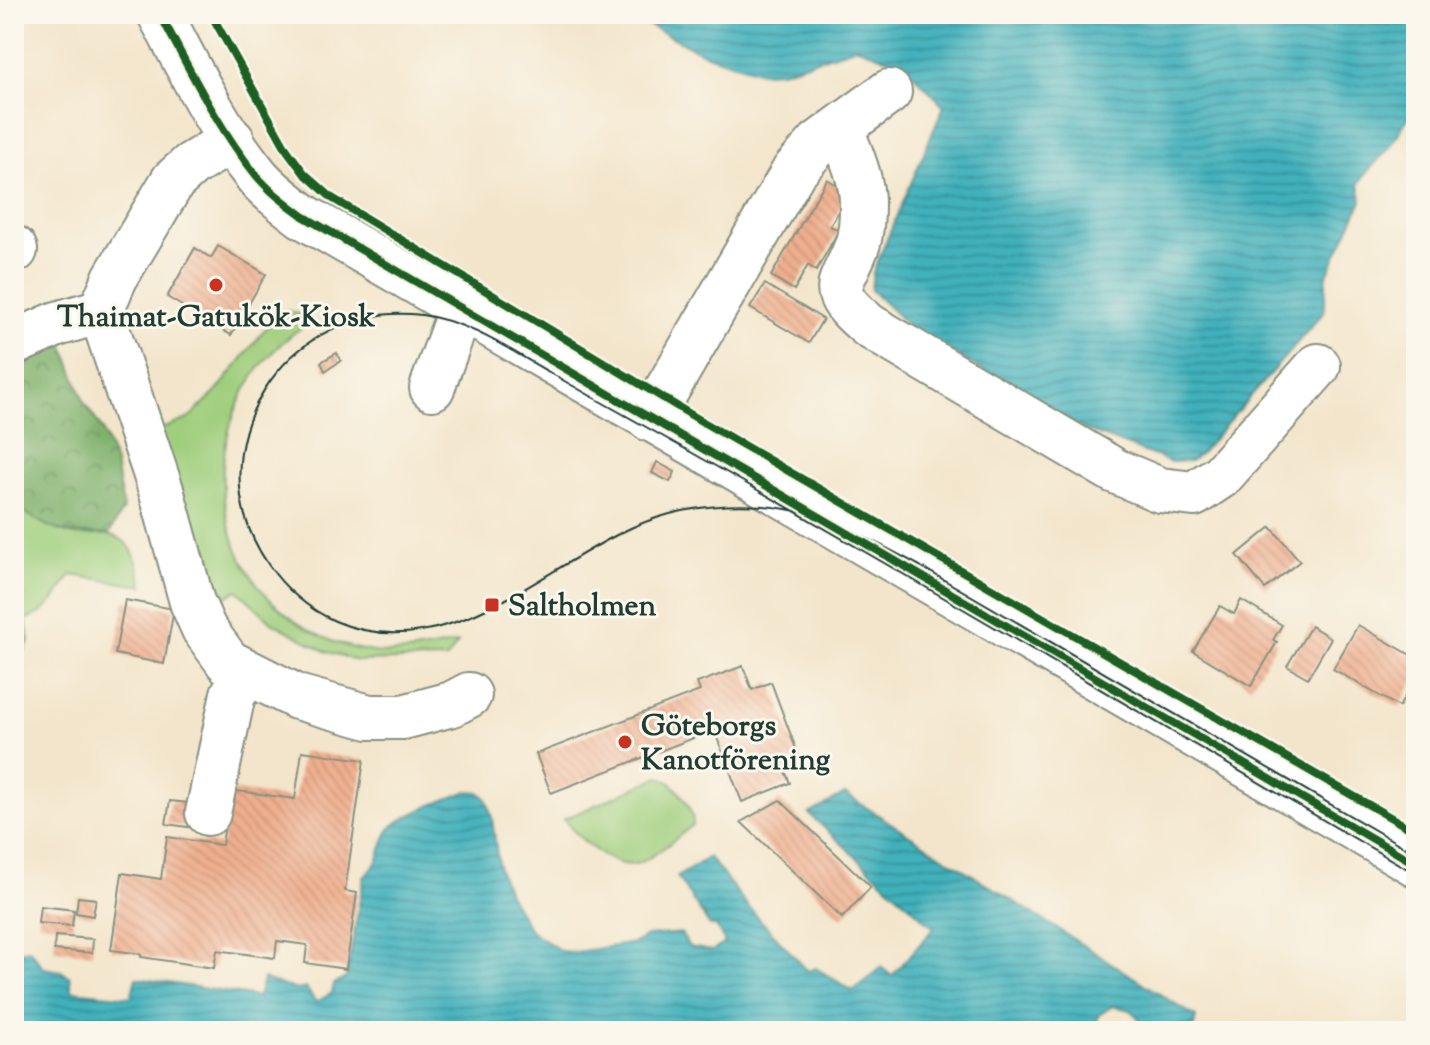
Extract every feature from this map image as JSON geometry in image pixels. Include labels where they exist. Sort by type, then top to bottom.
[{"type":"street","points":[[160,14],[232,140],[256,175],[303,216],[1416,864]]},
{"type":"street","points":[[650,419],[794,171],[819,143],[889,92]]},
{"type":"street","points":[[841,129],[855,166],[863,203],[859,241],[840,279],[841,295],[850,310],[869,326],[1115,471],[1160,490],[1194,494],[1221,476],[1318,366]]},
{"type":"street","points":[[232,140],[207,154],[173,181],[115,278],[101,311],[161,490],[192,602],[204,629],[228,662],[297,697],[369,717],[403,717],[452,704],[469,695]]},
{"type":"street","points":[[432,388],[461,308]]},
{"type":"street","points":[[14,343],[57,324],[101,311]]},
{"type":"street","points":[[208,813],[233,694],[249,674]]},
{"type":"green space","points":[[287,311],[300,314],[305,325],[262,364],[235,411],[223,462],[226,513],[243,561],[273,603],[317,634],[384,653],[458,643],[447,659],[357,661],[325,651],[273,623],[237,590],[217,603],[202,574],[159,430],[188,419],[217,391],[268,325]]},
{"type":"green space","points":[[61,337],[84,402],[102,429],[115,463],[123,509],[109,534],[58,530],[36,520],[14,503],[14,343]]},
{"type":"green space","points":[[14,503],[57,530],[78,536],[106,535],[123,541],[133,553],[143,586],[71,575],[42,612],[14,621]]},
{"type":"green space","points":[[26,620],[29,641],[23,653],[14,653],[14,621]]},
{"type":"green space","points":[[659,777],[682,796],[693,825],[641,862],[631,865],[609,859],[578,836],[564,819]]},
{"type":"water","points":[[626,14],[1416,14],[1416,111],[1359,183],[1362,201],[1327,275],[1324,312],[1203,451],[1191,461],[1171,462],[1083,429],[910,328],[871,290],[873,272],[944,106],[915,76],[891,60],[857,47],[782,71],[761,72],[707,55]]},
{"type":"water","points":[[468,791],[479,792],[486,798],[499,869],[530,930],[561,951],[576,952],[634,943],[647,936],[681,933],[689,947],[712,951],[725,943],[716,926],[710,926],[677,877],[709,857],[750,909],[808,971],[816,968],[853,991],[881,967],[892,976],[934,928],[809,814],[845,794],[1196,1017],[1194,1027],[1152,1029],[1144,1026],[1131,1010],[1113,1006],[1099,1015],[1094,1031],[14,1031],[14,953],[29,949],[44,968],[61,971],[70,977],[72,991],[131,997],[136,978],[258,997],[263,979],[297,990],[306,988],[316,1002],[332,993],[334,984],[346,978],[364,877],[377,860],[388,832],[413,814]]},
{"type":"building","points":[[827,179],[849,192],[830,226],[839,230],[816,271],[808,265],[794,290],[771,276]]},
{"type":"building","name":"Thaimat-Gatukök-Kiosk","points":[[218,246],[266,274],[231,335],[167,297],[195,248],[211,258]]},
{"type":"building","points":[[765,284],[823,319],[809,343],[750,308]]},
{"type":"building","points":[[337,353],[341,361],[325,371],[321,362]]},
{"type":"building","points":[[657,462],[675,472],[670,482],[652,473]]},
{"type":"building","points":[[1271,527],[1300,561],[1265,589],[1237,555]]},
{"type":"building","points":[[125,600],[174,609],[164,664],[115,654]]},
{"type":"building","points":[[1241,600],[1282,625],[1273,640],[1277,642],[1251,686],[1193,651],[1220,606],[1234,614]]},
{"type":"building","points":[[1358,625],[1416,658],[1416,678],[1399,707],[1333,669]]},
{"type":"building","points":[[1311,626],[1331,638],[1308,678],[1287,666]]},
{"type":"building","name":"Göteborgs Kanotförening","points":[[743,666],[752,690],[771,682],[799,757],[782,764],[790,783],[742,802],[714,730],[551,793],[536,754],[700,691],[697,683]]},
{"type":"building","points":[[302,751],[364,760],[345,891],[357,893],[346,969],[305,963],[307,945],[277,941],[275,958],[217,950],[214,968],[111,950],[122,873],[161,879],[167,837],[222,845],[230,790],[295,799]]},
{"type":"building","points":[[780,800],[871,887],[842,918],[741,822]]},
{"type":"building","points":[[170,801],[198,804],[195,828],[166,824]]},
{"type":"building","points":[[78,897],[96,899],[93,916],[76,913]]},
{"type":"building","points":[[40,906],[74,910],[72,926],[38,923]]},
{"type":"building","points":[[55,936],[93,939],[92,953],[54,950]]},
{"type":"tram line","points":[[1416,854],[920,566],[845,528],[805,513],[785,509],[764,506],[747,505],[680,512],[633,527],[527,588],[453,623],[414,632],[375,632],[335,621],[306,604],[281,581],[268,564],[246,520],[239,475],[246,431],[264,390],[292,356],[329,331],[373,316],[422,315],[457,324],[507,347],[583,392],[765,494],[858,547],[1416,874]]},
{"type":"cycle path","points":[[160,14],[204,97],[242,157],[266,186],[303,216],[1416,864]]},
{"type":"cycle path","points":[[211,14],[287,150],[304,173],[332,198],[703,422],[1416,832]]},
{"type":"place","name":"Thaimat-Gatukök-Kiosk","points":[[216,285]]},
{"type":"place","name":"Saltholmen","points":[[492,605]]},
{"type":"place","name":"Göteborgs Kanotförening","points":[[625,742]]}]
